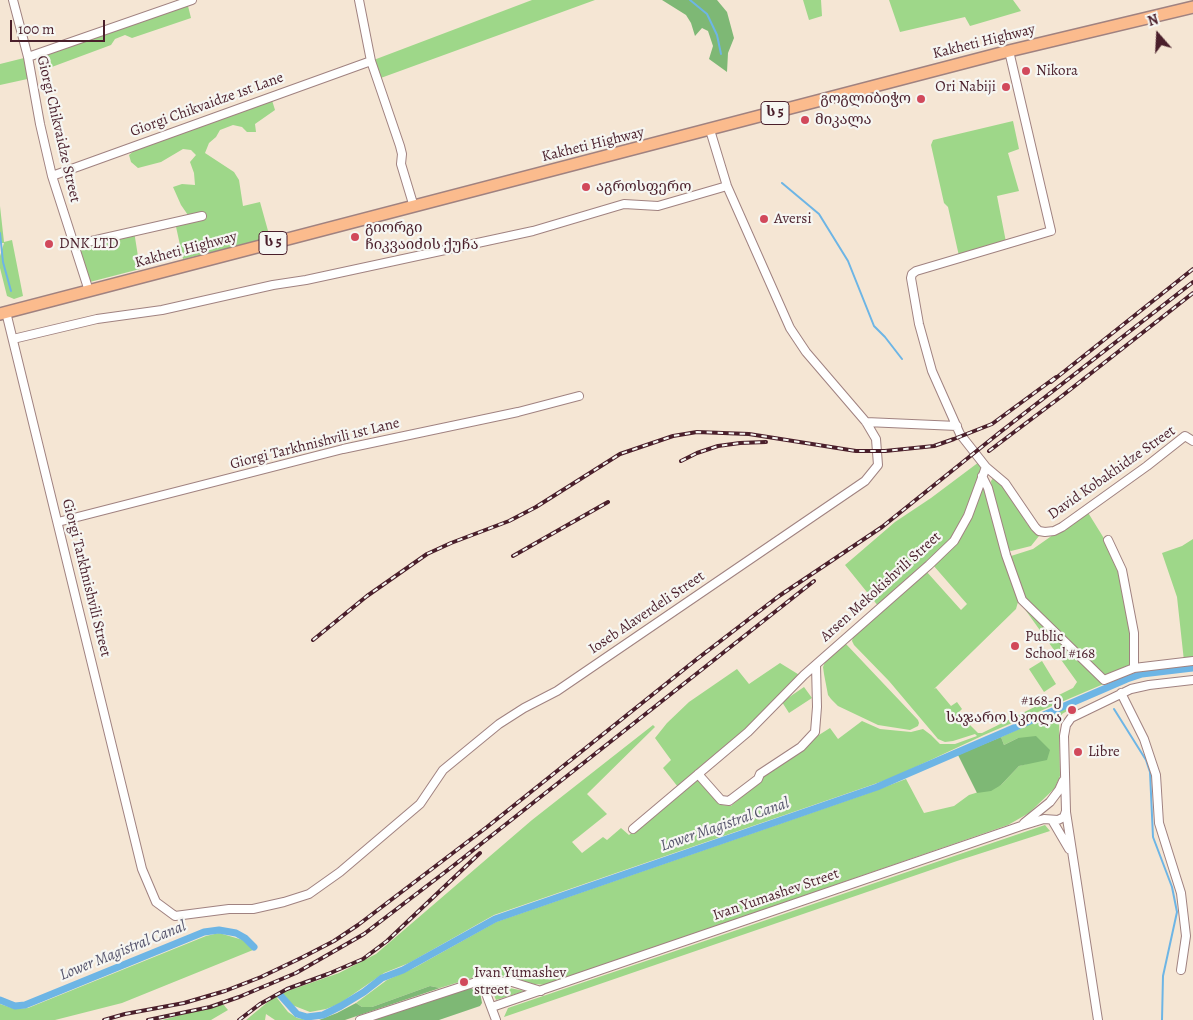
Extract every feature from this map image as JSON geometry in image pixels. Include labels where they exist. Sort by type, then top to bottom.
[{"type":"highway","name":"Kakheti Highway","points":[[3,313],[1009,51],[1193,7]]},
{"type":"street","name":"Giorgi Chikvaidze Street","points":[[13,0],[28,57],[52,176],[89,291]]},
{"type":"street","points":[[28,57],[192,0]]},
{"type":"street","points":[[359,0],[372,61],[400,146],[402,154],[401,164],[414,207]]},
{"type":"street","points":[[986,467],[960,434],[932,371],[919,324],[911,278],[912,274],[916,271],[1051,231],[1009,51]]},
{"type":"street","name":"Giorgi Chikvaidze 1st Lane","points":[[52,176],[372,61]]},
{"type":"street","name":"Ioseb Alaverdeli Street","points":[[139,850],[142,869],[156,902],[174,916],[229,909],[253,909],[309,894],[340,872],[420,804],[443,770],[499,724],[524,708],[557,691],[865,481],[878,464],[876,438],[866,422],[806,352],[790,328],[728,186],[710,130]]},
{"type":"street","points":[[13,339],[97,319],[162,310],[273,284],[306,280],[533,230],[624,204],[658,206],[728,186]]},
{"type":"street","points":[[74,244],[202,216]]},
{"type":"street","name":"Giorgi Tarkhnishvili Street","points":[[3,313],[13,339],[139,850]]},
{"type":"street","name":"Giorgi Tarkhnishvili 1st Lane","points":[[58,522],[344,449],[518,412],[579,396]]},
{"type":"street","points":[[866,422],[957,426]]},
{"type":"street","name":"David Kobakhidze Street","points":[[986,467],[1005,483],[1039,531],[1054,531],[1148,466],[1186,436],[1193,441]]},
{"type":"street","name":"Arsen Mekokishvili Street","points":[[633,829],[748,732],[816,665],[929,566],[954,541],[968,516],[986,467]]},
{"type":"street","points":[[982,476],[988,488],[1006,555],[1022,600],[1104,680],[1134,668],[1193,661]]},
{"type":"street","points":[[1108,540],[1122,570],[1134,633],[1134,668]]},
{"type":"street","points":[[698,774],[721,800],[729,801],[758,779],[760,774],[805,743],[814,732],[817,707],[816,665]]},
{"type":"street","points":[[1098,1020],[1065,809],[1064,736],[1068,721],[1075,715],[1121,693],[1139,687],[1193,680]]},
{"type":"street","points":[[1121,693],[1144,739],[1156,775],[1159,823],[1181,893],[1186,936],[1181,970]]},
{"type":"street","points":[[1064,777],[1060,790],[1048,804],[1046,813],[1071,852]]},
{"type":"street","points":[[1048,804],[1059,801],[1065,809]]},
{"type":"street","name":"Ivan Yumashev Street","points":[[1020,826],[1048,804]]},
{"type":"street","points":[[1051,820],[1061,819],[1065,809]]},
{"type":"street","name":"Ivan Yumashev Street","points":[[492,1007],[1020,826],[1051,820]]},
{"type":"street","points":[[360,1020],[479,981],[512,982],[541,991]]},
{"type":"street","points":[[479,981],[484,988],[496,1020]]},
{"type":"green space","points":[[532,0],[595,0],[378,79],[371,61]]},
{"type":"green space","points":[[662,0],[717,0],[727,12],[734,38],[728,53],[727,72],[709,59],[713,46],[708,31],[702,28],[695,36],[686,15]]},
{"type":"green space","points":[[803,0],[821,0],[822,16],[809,20]]},
{"type":"green space","points":[[889,0],[1013,0],[1021,11],[970,26],[965,17],[900,32]]},
{"type":"green space","points":[[187,2],[191,18],[132,38],[125,35],[115,39],[111,45],[41,71],[37,59],[66,44]]},
{"type":"green space","points":[[28,57],[32,78],[0,85],[0,64]]},
{"type":"green space","points":[[271,97],[275,110],[255,124],[256,132],[247,132],[242,127],[233,125],[220,130],[209,143],[205,153],[234,172],[239,180],[243,206],[260,202],[270,238],[183,259],[175,222],[190,218],[181,205],[173,187],[182,184],[195,185],[194,173],[190,162],[196,155],[191,150],[183,149],[161,162],[138,168],[131,162],[129,155],[143,143]]},
{"type":"green space","points":[[1013,121],[1019,149],[1008,153],[1019,191],[997,196],[1006,242],[959,256],[948,207],[944,203],[931,145],[933,140]]},
{"type":"green space","points":[[0,206],[4,242],[12,240],[23,296],[14,299],[7,296],[0,268],[0,256],[4,243],[0,243]]},
{"type":"green space","points":[[134,231],[140,269],[86,283],[74,245]]},
{"type":"green space","points":[[979,462],[981,467],[979,476],[958,531],[952,539],[879,607],[845,565],[895,522]]},
{"type":"green space","points":[[993,478],[1000,481],[1028,525],[1039,536],[1031,546],[1011,551],[1006,549],[992,491],[991,481]]},
{"type":"green space","points":[[984,488],[1000,549],[1018,602],[1016,609],[934,689],[936,688],[951,706],[957,702],[962,709],[958,713],[978,733],[982,733],[1073,688],[1077,682],[1024,608],[1106,683],[984,735],[892,778],[494,915],[409,963],[384,973],[339,1004],[326,1009],[310,1012],[292,1005],[284,995],[277,998],[288,1012],[297,1018],[308,1020],[275,1020],[266,1014],[265,1020],[246,1020],[282,993],[339,973],[376,954],[532,820],[653,725],[655,727],[587,794],[607,814],[572,842],[582,853],[603,837],[607,840],[621,828],[629,835],[697,777],[722,805],[731,806],[759,782],[762,773],[803,749],[809,745],[811,740],[830,728],[838,739],[862,721],[880,729],[911,732],[923,729],[940,744],[955,744],[977,736],[975,734],[945,742],[938,739],[852,641],[853,637],[926,571],[961,610],[967,604],[933,565],[958,542],[965,531],[980,489]]},
{"type":"green space","points":[[1087,511],[1105,540],[1121,579],[1131,630],[1132,663],[1130,667],[1106,678],[1023,599],[1009,560],[1011,556],[1033,549]]},
{"type":"green space","points":[[1193,539],[1193,660],[1184,661],[1177,597],[1162,553],[1182,546]]},
{"type":"green space","points":[[846,644],[918,720],[918,726],[910,730],[878,725],[838,706],[831,699],[828,695],[823,667],[825,662]]},
{"type":"green space","points":[[1042,661],[1056,684],[1044,692],[1029,669]]},
{"type":"green space","points":[[780,663],[801,676],[754,724],[678,787],[663,768],[671,760],[655,738],[667,723],[689,702],[737,669],[749,684]]},
{"type":"green space","points":[[804,687],[812,698],[789,713],[782,702]]},
{"type":"green space","points":[[1066,708],[1067,711],[1062,714],[1059,720],[1060,776],[1055,788],[1029,813],[1008,825],[546,985],[496,975],[475,977],[440,988],[430,986],[372,1007],[362,1007],[356,1003],[387,980],[414,968],[496,922],[906,779],[924,813],[954,806],[969,795],[1001,785],[1019,766],[1026,764],[1018,738],[1004,745],[1001,737]]},
{"type":"green space","points":[[1036,736],[1050,750],[1047,760],[1019,766],[1001,785],[991,791],[977,793],[958,755],[1001,737],[1004,745],[1018,738]]},
{"type":"green space","points":[[1045,825],[1050,831],[957,861],[504,1017],[508,1008]]},
{"type":"green space","points":[[219,933],[243,940],[253,950],[122,1003],[55,1020],[0,1020],[0,1004],[15,1009],[28,1008],[206,936]]},
{"type":"green space","points":[[489,984],[525,991],[496,1000]]},
{"type":"green space","points":[[430,986],[440,988],[345,1020],[319,1020],[356,1003],[362,1007],[372,1007]]},
{"type":"green space","points":[[471,988],[480,992],[482,1003],[480,1006],[439,1020],[373,1020]]},
{"type":"green space","points":[[223,1004],[228,1010],[211,1020],[162,1020]]},
{"type":"waterway","points":[[690,0],[707,14],[717,35],[721,54]]},
{"type":"waterway","points":[[782,183],[819,214],[848,261],[874,326],[902,359]]},
{"type":"waterway","points":[[0,233],[3,262],[11,291]]},
{"type":"waterway","name":"Lower Magistral Canal","points":[[281,996],[297,1014],[307,1017],[323,1015],[364,992],[382,978],[403,970],[495,919],[877,787],[1127,679],[1142,674],[1193,668]]},
{"type":"waterway","points":[[1114,709],[1146,760],[1150,772],[1153,837],[1172,887],[1177,912],[1163,976],[1162,1020]]},
{"type":"waterway","name":"Lower Magistral Canal","points":[[0,1000],[15,1006],[25,1005],[204,932],[219,930],[236,933],[245,938],[254,947]]},
{"type":"railway","points":[[1051,382],[1193,269]]},
{"type":"railway","points":[[104,1020],[125,1014],[184,1003],[225,991],[261,977],[303,957],[334,941],[358,925],[487,827],[779,596],[882,527],[1193,282]]},
{"type":"railway","points":[[989,451],[1193,293]]},
{"type":"railway","points":[[313,640],[367,596],[427,554],[509,521],[536,507],[620,454],[673,436],[697,432],[749,434],[856,451],[885,451],[934,446],[992,424],[1056,377]]},
{"type":"railway","points":[[681,461],[718,446],[766,442]]},
{"type":"railway","points":[[513,556],[608,502]]},
{"type":"railway","points":[[148,1020],[210,1007],[239,997],[296,973],[364,934],[814,581]]},
{"type":"railway","points":[[239,1020],[260,1004],[287,989],[363,959],[387,941],[480,853]]},
{"type":"place","name":"Nikora","points":[[1026,71]]},
{"type":"place","name":"Ori Nabiji","points":[[1006,87]]},
{"type":"place","name":"გოგლიბიჭო","points":[[921,99]]},
{"type":"place","name":"მიკალა","points":[[805,120]]},
{"type":"place","name":"აგროსფერო","points":[[586,187]]},
{"type":"place","name":"Aversi","points":[[764,219]]},
{"type":"place","name":"გიორგი ჩიკვაიძის ქუჩა","points":[[355,237]]},
{"type":"place","name":"DNK LTD","points":[[49,244]]},
{"type":"place","name":"Public School #168","points":[[1015,646]]},
{"type":"place","name":"#168-ე საჯარო სკოლა","points":[[1072,710]]},
{"type":"place","name":"Libre","points":[[1078,752]]},
{"type":"place","name":"Ivan Yumashev street","points":[[464,982]]}]
